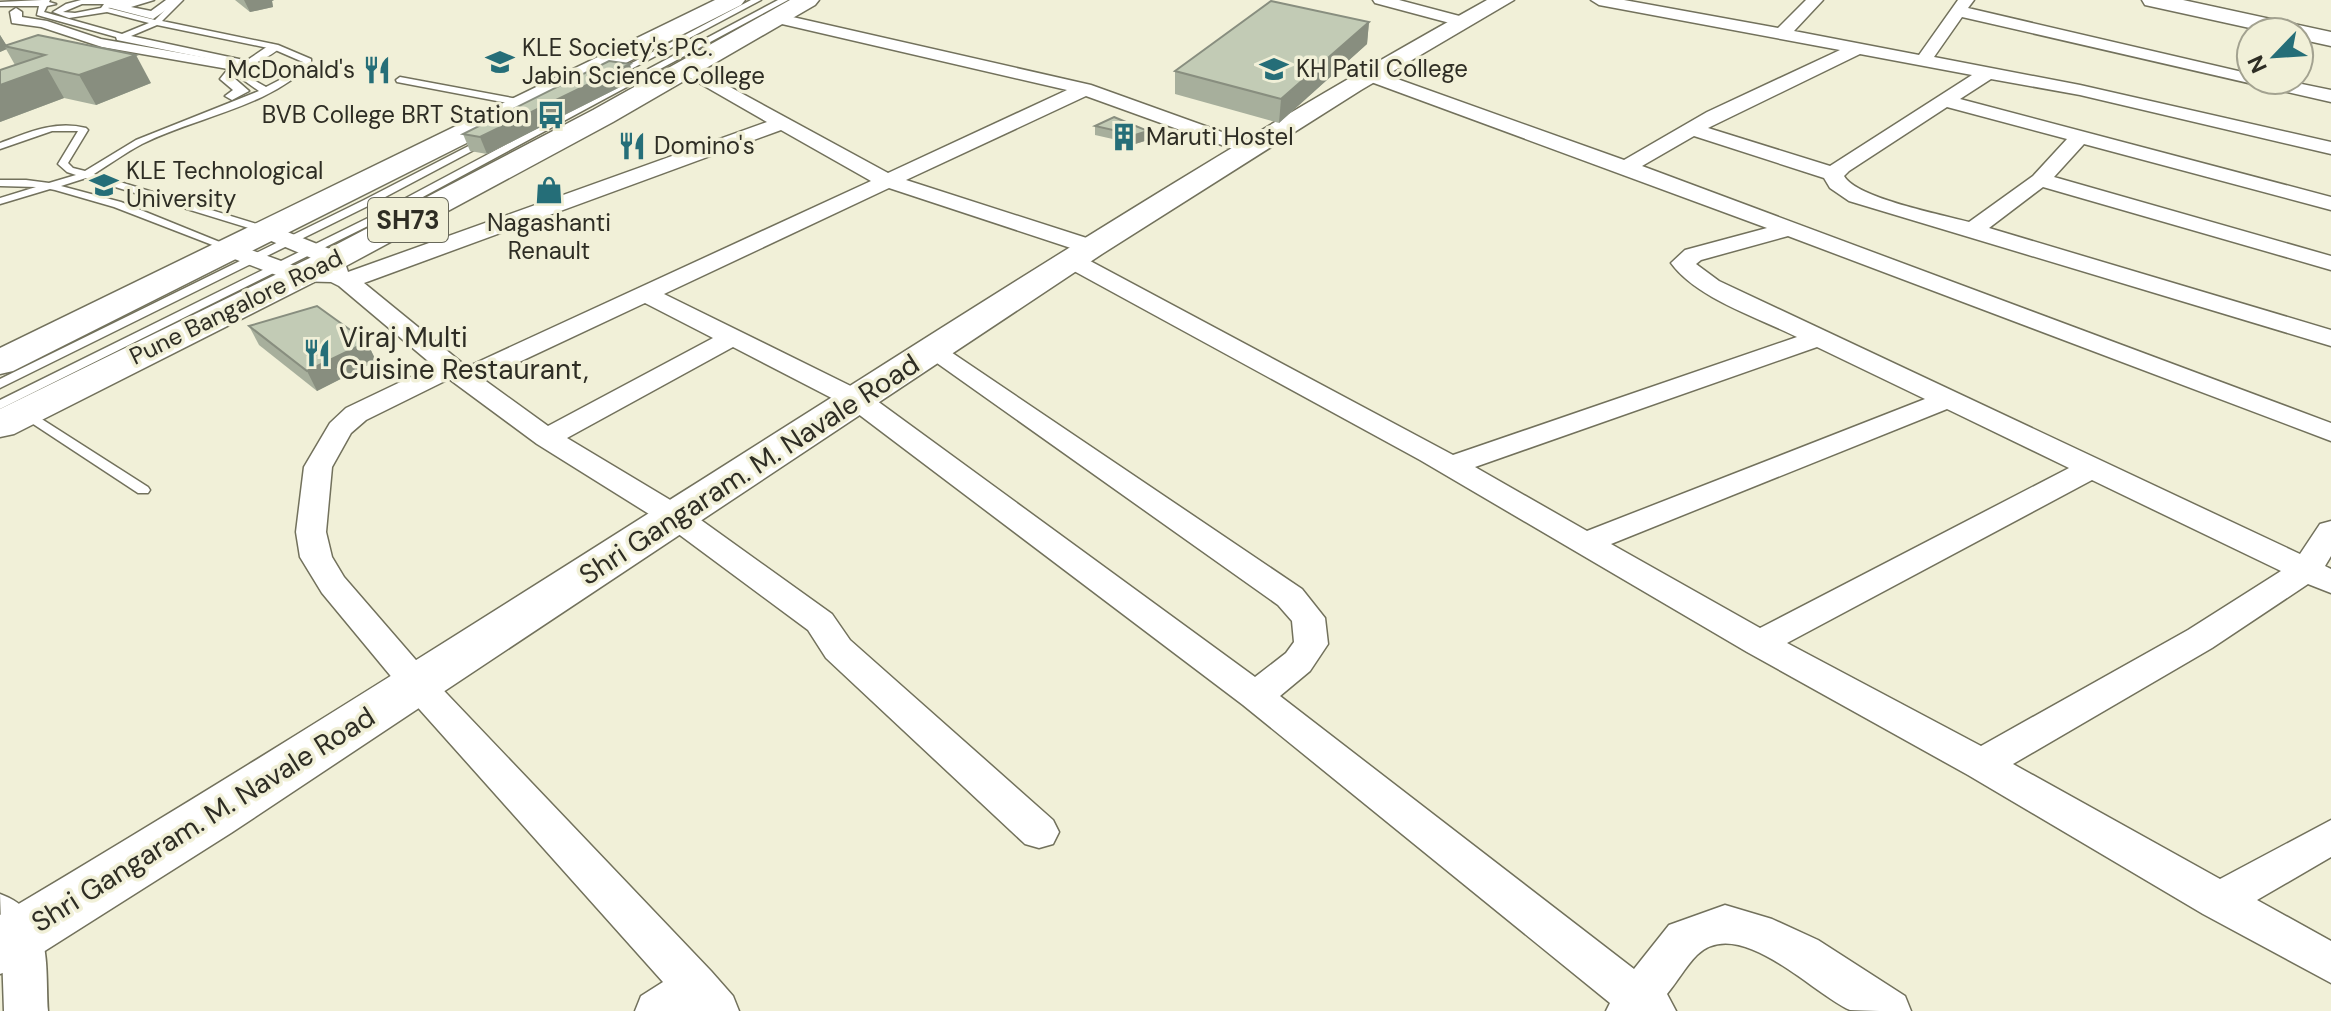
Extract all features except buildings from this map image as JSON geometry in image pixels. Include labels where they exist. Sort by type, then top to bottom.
[{"type":"main road","name":"Pune Bangalore Road","points":[[0,363],[280,236],[523,103],[733,0]]},
{"type":"main road","name":"Pune Bangalore Road","points":[[8,414],[318,268],[603,116],[686,68],[772,6],[807,0]]},
{"type":"main road","name":"Shri Gangaram. M. Navale Road","points":[[7,931],[212,817],[859,401],[1081,254],[1369,75],[1503,0]]},
{"type":"main road","points":[[2153,0],[2331,39]]},
{"type":"main road","points":[[2192,0],[2331,30]]},
{"type":"street","points":[[148,0],[113,7],[153,15],[177,0]]},
{"type":"street","points":[[1381,0],[1461,21]]},
{"type":"street","points":[[1599,0],[1659,5],[1781,35],[2080,90],[2331,148]]},
{"type":"street","points":[[1781,35],[1815,0]]},
{"type":"street","points":[[772,6],[1085,89],[1251,149]]},
{"type":"street","points":[[1923,61],[1962,6],[2109,59],[2235,76]]},
{"type":"street","points":[[16,12],[16,20],[21,22],[43,24],[103,42],[244,66]]},
{"type":"street","points":[[73,53],[119,38]]},
{"type":"street","points":[[232,96],[242,91],[227,79],[275,47]]},
{"type":"street","points":[[1626,167],[1784,81],[1857,49]]},
{"type":"street","points":[[2080,90],[2109,59]]},
{"type":"street","points":[[686,68],[885,180],[1081,254],[1759,643],[1981,764],[2331,963]]},
{"type":"street","points":[[1833,174],[1986,74]]},
{"type":"street","points":[[1369,75],[1626,167],[2331,433]]},
{"type":"street","points":[[657,1011],[706,998],[416,683],[333,585],[316,557],[311,532],[318,467],[340,429],[356,414],[644,293],[1085,89]]},
{"type":"street","points":[[1946,101],[2331,204]]},
{"type":"street","points":[[243,254],[318,268],[784,122]]},
{"type":"street","points":[[1692,129],[1833,174]]},
{"type":"street","points":[[1973,230],[2040,180],[2080,137]]},
{"type":"street","points":[[1833,174],[1837,184],[1857,196],[2331,338]]},
{"type":"street","points":[[2040,180],[2331,263]]},
{"type":"street","points":[[1787,229],[1693,255],[1683,263],[1691,273],[1711,286],[2318,576]]},
{"type":"street","points":[[280,236],[318,268],[547,438],[676,517],[820,622],[838,649],[1039,832]]},
{"type":"street","points":[[644,293],[859,401],[1256,696],[1640,1007],[1684,939],[1725,924],[1757,932],[1803,954],[1889,1011]]},
{"type":"street","points":[[547,438],[733,337]]},
{"type":"street","points":[[1451,466],[1818,338]]},
{"type":"street","points":[[933,351],[1290,597],[1308,618],[1311,644],[1298,662],[1256,696]]},
{"type":"street","points":[[1585,543],[1947,400]]},
{"type":"street","points":[[1759,643],[2094,467]]},
{"type":"street","points":[[1981,764],[2200,639],[2318,576],[2331,531]]},
{"type":"street","points":[[2218,901],[2331,837]]},
{"type":"street","points":[[7,931],[26,1011]]},
{"type":"lane","points":[[76,4],[57,12],[63,16],[79,16],[129,0]]},
{"type":"lane","points":[[119,38],[156,23],[177,0]]},
{"type":"lane","points":[[0,4],[76,4],[94,1],[156,23],[275,47],[308,61],[294,76],[266,91],[139,142],[86,175],[0,201]]},
{"type":"lane","points":[[44,2],[40,13],[119,38],[244,66],[246,79],[266,91]]},
{"type":"lane","points":[[606,79],[772,6]]},
{"type":"lane","points":[[318,268],[645,76],[772,6]]},
{"type":"lane","points":[[257,85],[294,76]]},
{"type":"lane","points":[[400,80],[523,103]]},
{"type":"lane","points":[[0,146],[32,135],[76,127],[83,130],[63,164],[86,175],[280,236],[494,136]]},
{"type":"lane","points":[[72,193],[86,175]]},
{"type":"lane","points":[[0,183],[19,181],[112,202],[243,254]]},
{"type":"lane","points":[[112,202],[163,198]]},
{"type":"lane","points":[[0,384],[243,254]]},
{"type":"lane","points":[[8,414],[143,490]]},
{"type":"place","name":"KLE Society's P.C. Jabin Science College","points":[[500,62]]},
{"type":"place","name":"KH Patil College","points":[[1274,69]]},
{"type":"place","name":"McDonald's","points":[[377,70]]},
{"type":"place","name":"BVB College BRT Station","points":[[551,115]]},
{"type":"place","name":"Maruti Hostel","points":[[1124,137]]},
{"type":"place","name":"Domino's","points":[[632,146]]},
{"type":"place","name":"KLE Technological University","points":[[104,185]]},
{"type":"place","name":"Nagashanti Renault","points":[[549,190]]},
{"type":"place","name":"Viraj Multi Cuisine Restaurant,","points":[[317,353]]}]
